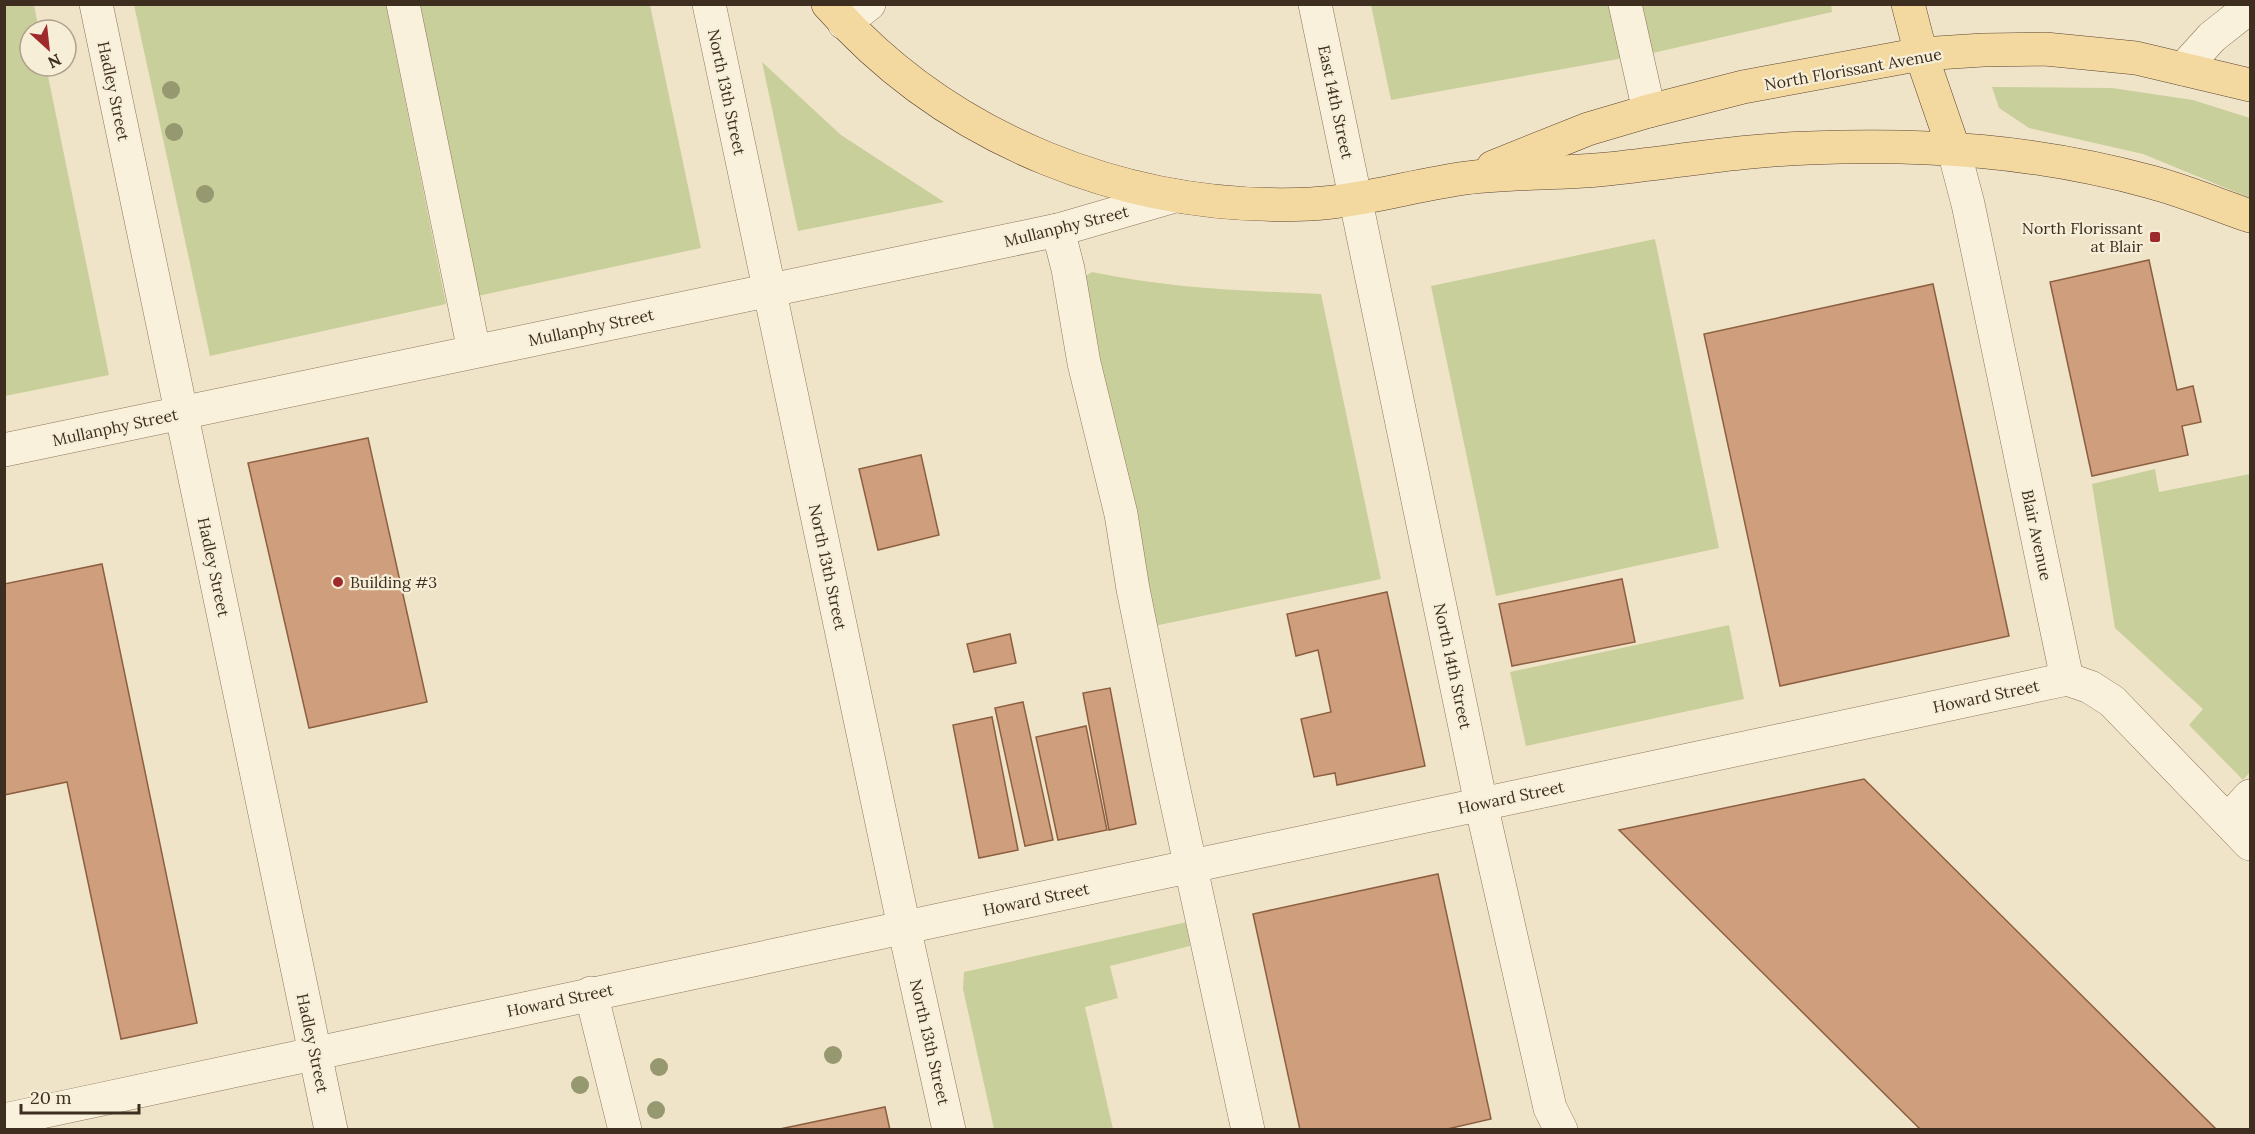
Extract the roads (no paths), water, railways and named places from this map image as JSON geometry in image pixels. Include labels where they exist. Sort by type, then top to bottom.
[{"type":"main road","points":[[1908,4],[1921,54],[1953,147]]},
{"type":"main road","points":[[847,10],[894,69],[944,106],[993,135],[1055,162],[1113,182],[1175,196]]},
{"type":"main road","name":"North Florissant Avenue","points":[[1466,178],[1588,129],[1649,111],[1743,87],[1921,54],[2045,49],[2136,58],[2250,85]]},
{"type":"main road","name":"North Florissant Avenue","points":[[1175,196],[1256,204],[1312,204],[1357,199],[1466,178],[1603,170],[1806,148],[1953,147],[2045,159],[2154,182],[2250,216]]},
{"type":"street","name":"Hadley Street","points":[[96,4],[183,412],[331,1130]]},
{"type":"street","points":[[403,4],[474,351]]},
{"type":"street","name":"North 13th Street","points":[[709,4],[904,927],[950,1130]]},
{"type":"street","name":"East 14th Street","points":[[1315,4],[1357,199]]},
{"type":"street","points":[[1625,4],[1649,111]]},
{"type":"street","points":[[2183,69],[2212,37],[2250,7]]},
{"type":"street","name":"Blair Avenue","points":[[1953,147],[1968,204],[2067,679]]},
{"type":"street","name":"Mullanphy Street","points":[[4,450],[1058,230],[1175,196]]},
{"type":"street","name":"North 14th Street","points":[[1357,199],[1481,804],[1550,1108],[1561,1130]]},
{"type":"street","points":[[1058,230],[1068,269],[1084,363],[1120,514],[1133,589],[1190,865],[1248,1130]]},
{"type":"street","points":[[2067,679],[2090,687],[2112,701],[2250,844]]},
{"type":"street","name":"Howard Street","points":[[4,1120],[2067,679]]},
{"type":"street","points":[[2229,820],[2250,796]]},
{"type":"street","points":[[591,993],[625,1130]]},
{"type":"place","name":"North Florissant at Blair","points":[[2155,237]]},
{"type":"place","name":"Building #3","points":[[338,582]]}]
